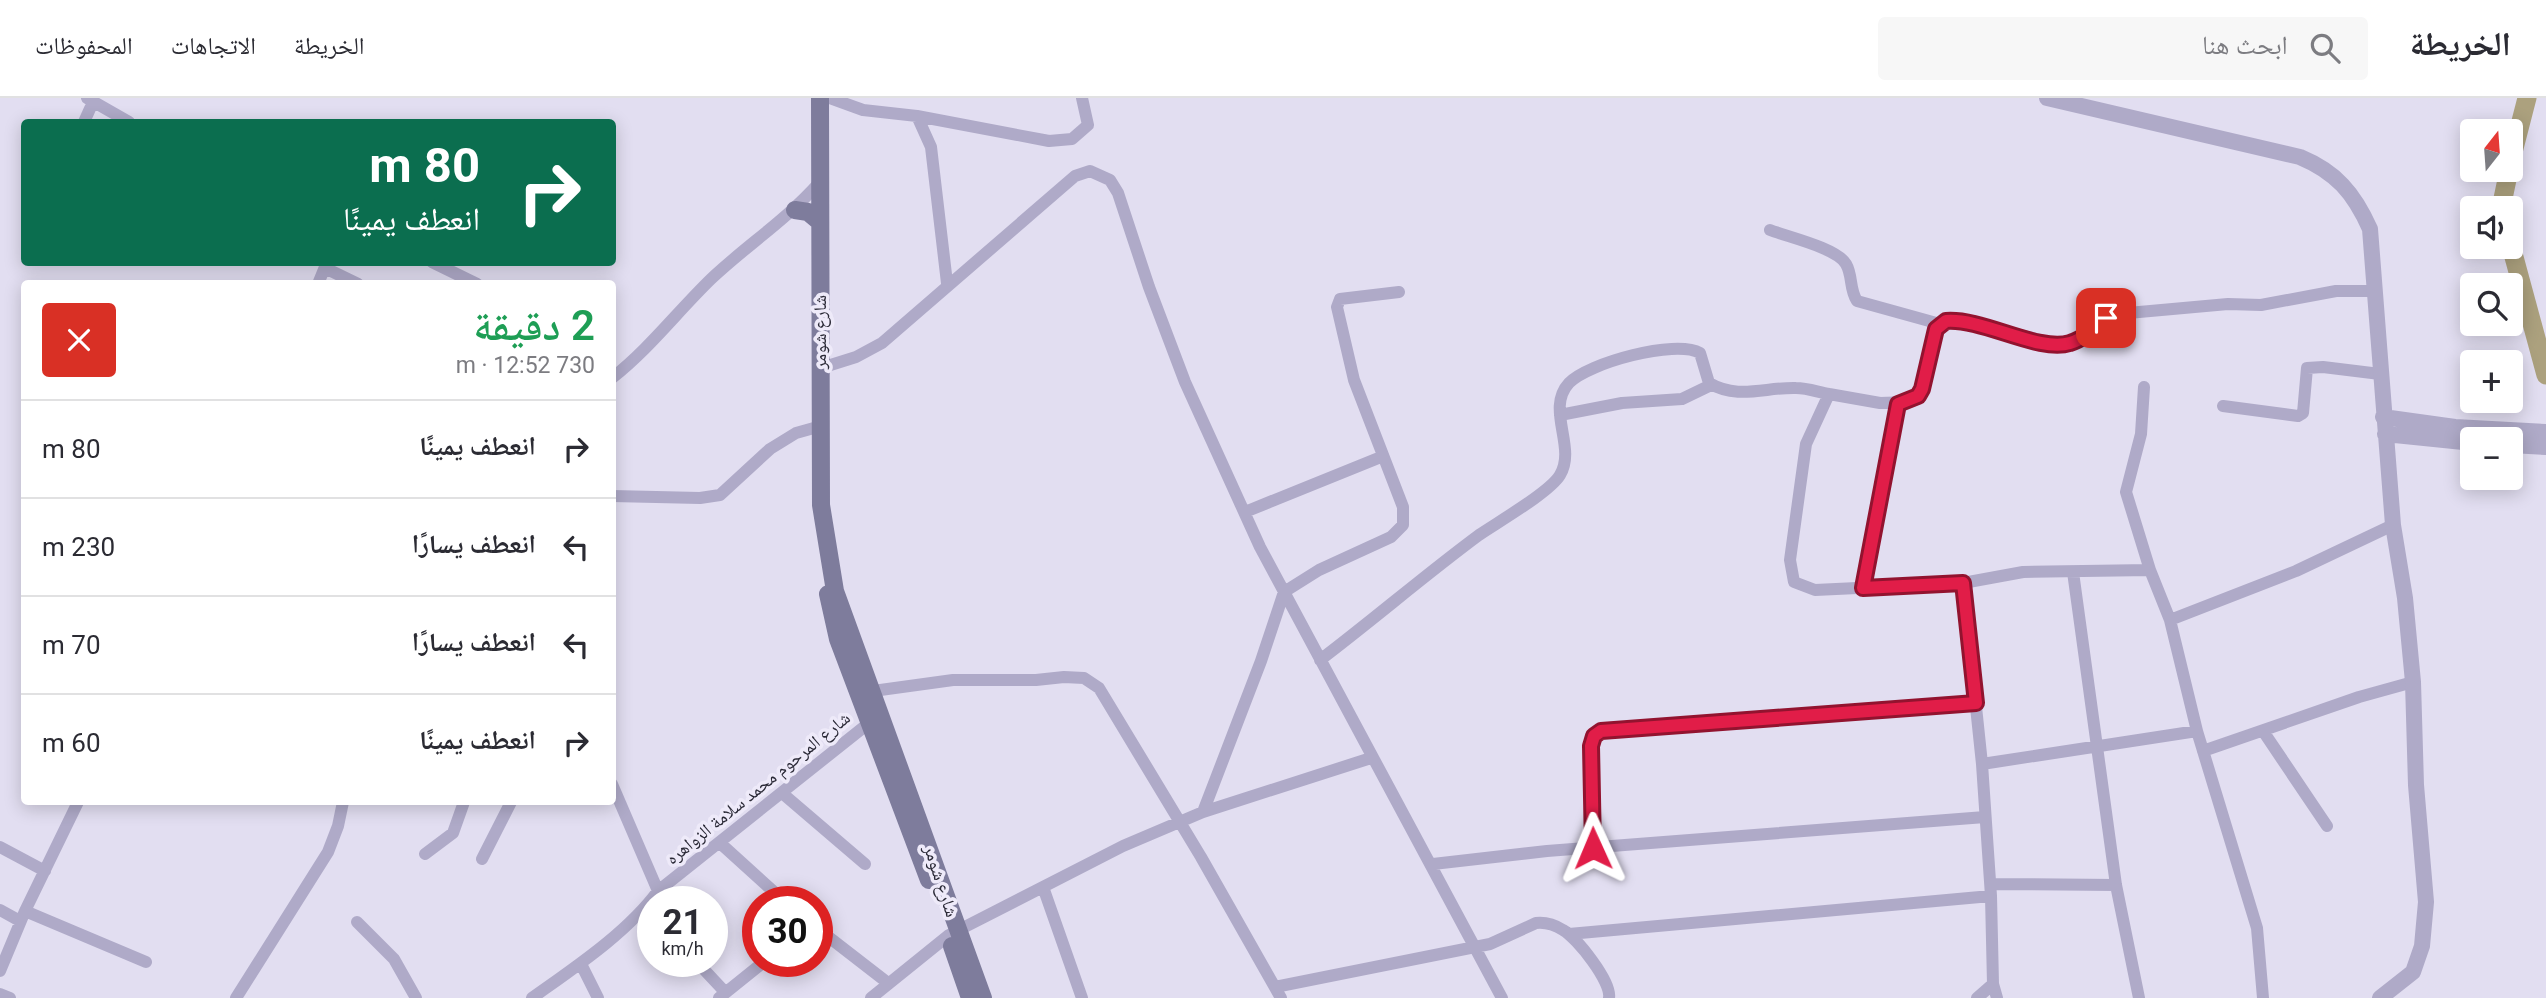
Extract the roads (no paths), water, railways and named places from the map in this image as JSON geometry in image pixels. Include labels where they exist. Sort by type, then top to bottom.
[{"type":"main road","name":"شارع شومر","points":[[820,98],[821,505],[831,617],[874,718],[953,933],[983,998]]},
{"type":"main road","points":[[795,210],[808,212],[820,222]]},
{"type":"main road","name":"شارع شومر","points":[[828,566],[843,614],[873,691],[874,718]]},
{"type":"main road","name":"شارع شومر","points":[[953,933],[970,998]]},
{"type":"street","points":[[830,98],[863,110],[917,116],[1049,141],[1072,139],[1088,125],[1082,98]]},
{"type":"street","points":[[2047,98],[2300,157],[2325,167],[2357,200],[2370,229],[2376,291],[2379,374],[2393,525],[2405,598],[2413,682],[2416,785],[2426,902],[2425,933],[2413,972],[2380,998]]},
{"type":"street","points":[[85,119],[90,100],[125,119]]},
{"type":"street","points":[[917,116],[931,147],[947,284]]},
{"type":"street","points":[[821,368],[856,357],[882,343],[1075,176],[1090,171],[1110,180],[1118,193],[1149,287],[1185,382],[1245,512],[1371,758],[1433,864],[1502,998]]},
{"type":"street","points":[[616,375],[637,359],[713,277],[795,210],[819,183]]},
{"type":"street","points":[[1770,230],[1839,256],[1848,269],[1851,291],[1857,301],[1940,324],[1957,320],[2060,345],[2071,343],[2106,318],[2117,314],[2228,304],[2261,305],[2322,293],[2376,291]]},
{"type":"street","points":[[328,266],[351,280]]},
{"type":"street","points":[[440,266],[469,280]]},
{"type":"street","points":[[1203,812],[1261,662],[1284,592],[1302,579],[1400,529],[1404,522],[1403,507],[1381,457],[1354,380],[1337,307],[1340,299],[1351,296],[1399,292]]},
{"type":"street","points":[[1560,415],[1633,402],[1682,399],[1711,384],[1747,394],[1798,388],[1898,404],[1918,396],[1922,389],[1940,324]]},
{"type":"street","points":[[1320,660],[1476,538],[1556,481],[1565,459],[1560,415],[1562,394],[1574,379],[1640,353],[1695,351],[1703,359],[1711,384]]},
{"type":"street","points":[[2223,406],[2298,416],[2303,413],[2305,407],[2307,368],[2379,374]]},
{"type":"street","points":[[2144,387],[2141,434],[2126,492],[2150,570],[2170,620],[2197,731],[2257,928],[2263,998]]},
{"type":"street","points":[[1829,394],[1806,444],[1789,570],[1794,582],[1808,590],[1963,583],[2023,572],[2150,570]]},
{"type":"street","points":[[1863,588],[1898,404]]},
{"type":"street","points":[[2383,417],[2544,439]]},
{"type":"street","points":[[616,496],[701,498],[720,495],[770,449],[796,433],[821,426]]},
{"type":"street","points":[[2385,434],[2460,442]]},
{"type":"street","points":[[2523,443],[2544,439]]},
{"type":"street","points":[[1245,512],[1381,457]]},
{"type":"street","points":[[2170,620],[2306,567],[2393,525]]},
{"type":"street","points":[[2073,572],[2116,885],[2139,998]]},
{"type":"street","points":[[1963,583],[1982,764],[1991,890],[1993,984],[1997,998]]},
{"type":"street","points":[[873,691],[953,680],[1084,678],[1099,688],[1180,821],[1278,992],[1507,938],[1536,923],[1553,926],[1569,934],[1607,981],[1609,998]]},
{"type":"street","points":[[2203,751],[2359,697],[2413,682]]},
{"type":"street","points":[[1593,848],[1591,746],[1594,736],[1601,731],[1976,703]]},
{"type":"street","name":"شارع المرحوم محمد سلامة الزواهره","points":[[664,886],[874,718]]},
{"type":"street","points":[[1982,764],[2197,731]]},
{"type":"street","points":[[2263,731],[2327,826]]},
{"type":"street","points":[[871,998],[953,933],[1123,846],[1203,812],[1371,758]]},
{"type":"street","points":[[616,793],[656,886]]},
{"type":"street","points":[[782,793],[865,864]]},
{"type":"street","points":[[0,971],[22,916],[77,805]]},
{"type":"street","points":[[236,998],[328,852],[342,805]]},
{"type":"street","points":[[425,854],[453,833],[463,805]]},
{"type":"street","points":[[482,859],[509,805]]},
{"type":"street","points":[[1433,864],[1593,848],[1985,817]]},
{"type":"street","points":[[720,843],[767,886]]},
{"type":"street","points":[[0,847],[45,871]]},
{"type":"street","points":[[1569,934],[1991,890],[2116,885]]},
{"type":"street","points":[[1043,887],[1082,998]]},
{"type":"street","points":[[0,910],[146,962]]},
{"type":"street","name":"شارع المرحوم محمد سلامة الزواهره","points":[[532,998],[637,920]]},
{"type":"street","points":[[357,922],[394,959],[416,998]]},
{"type":"street","points":[[833,940],[888,983]]},
{"type":"street","points":[[581,964],[598,998]]},
{"type":"street","points":[[708,977],[722,995],[745,977]]},
{"type":"street","points":[[1977,998],[1993,984]]},
{"type":"street","points":[[0,993],[10,998]]},
{"type":"waterway","points":[[2522,119],[2527,98]]},
{"type":"waterway","points":[[2504,196],[2506,182]]},
{"type":"waterway","points":[[2515,259],[2546,375]]}]
